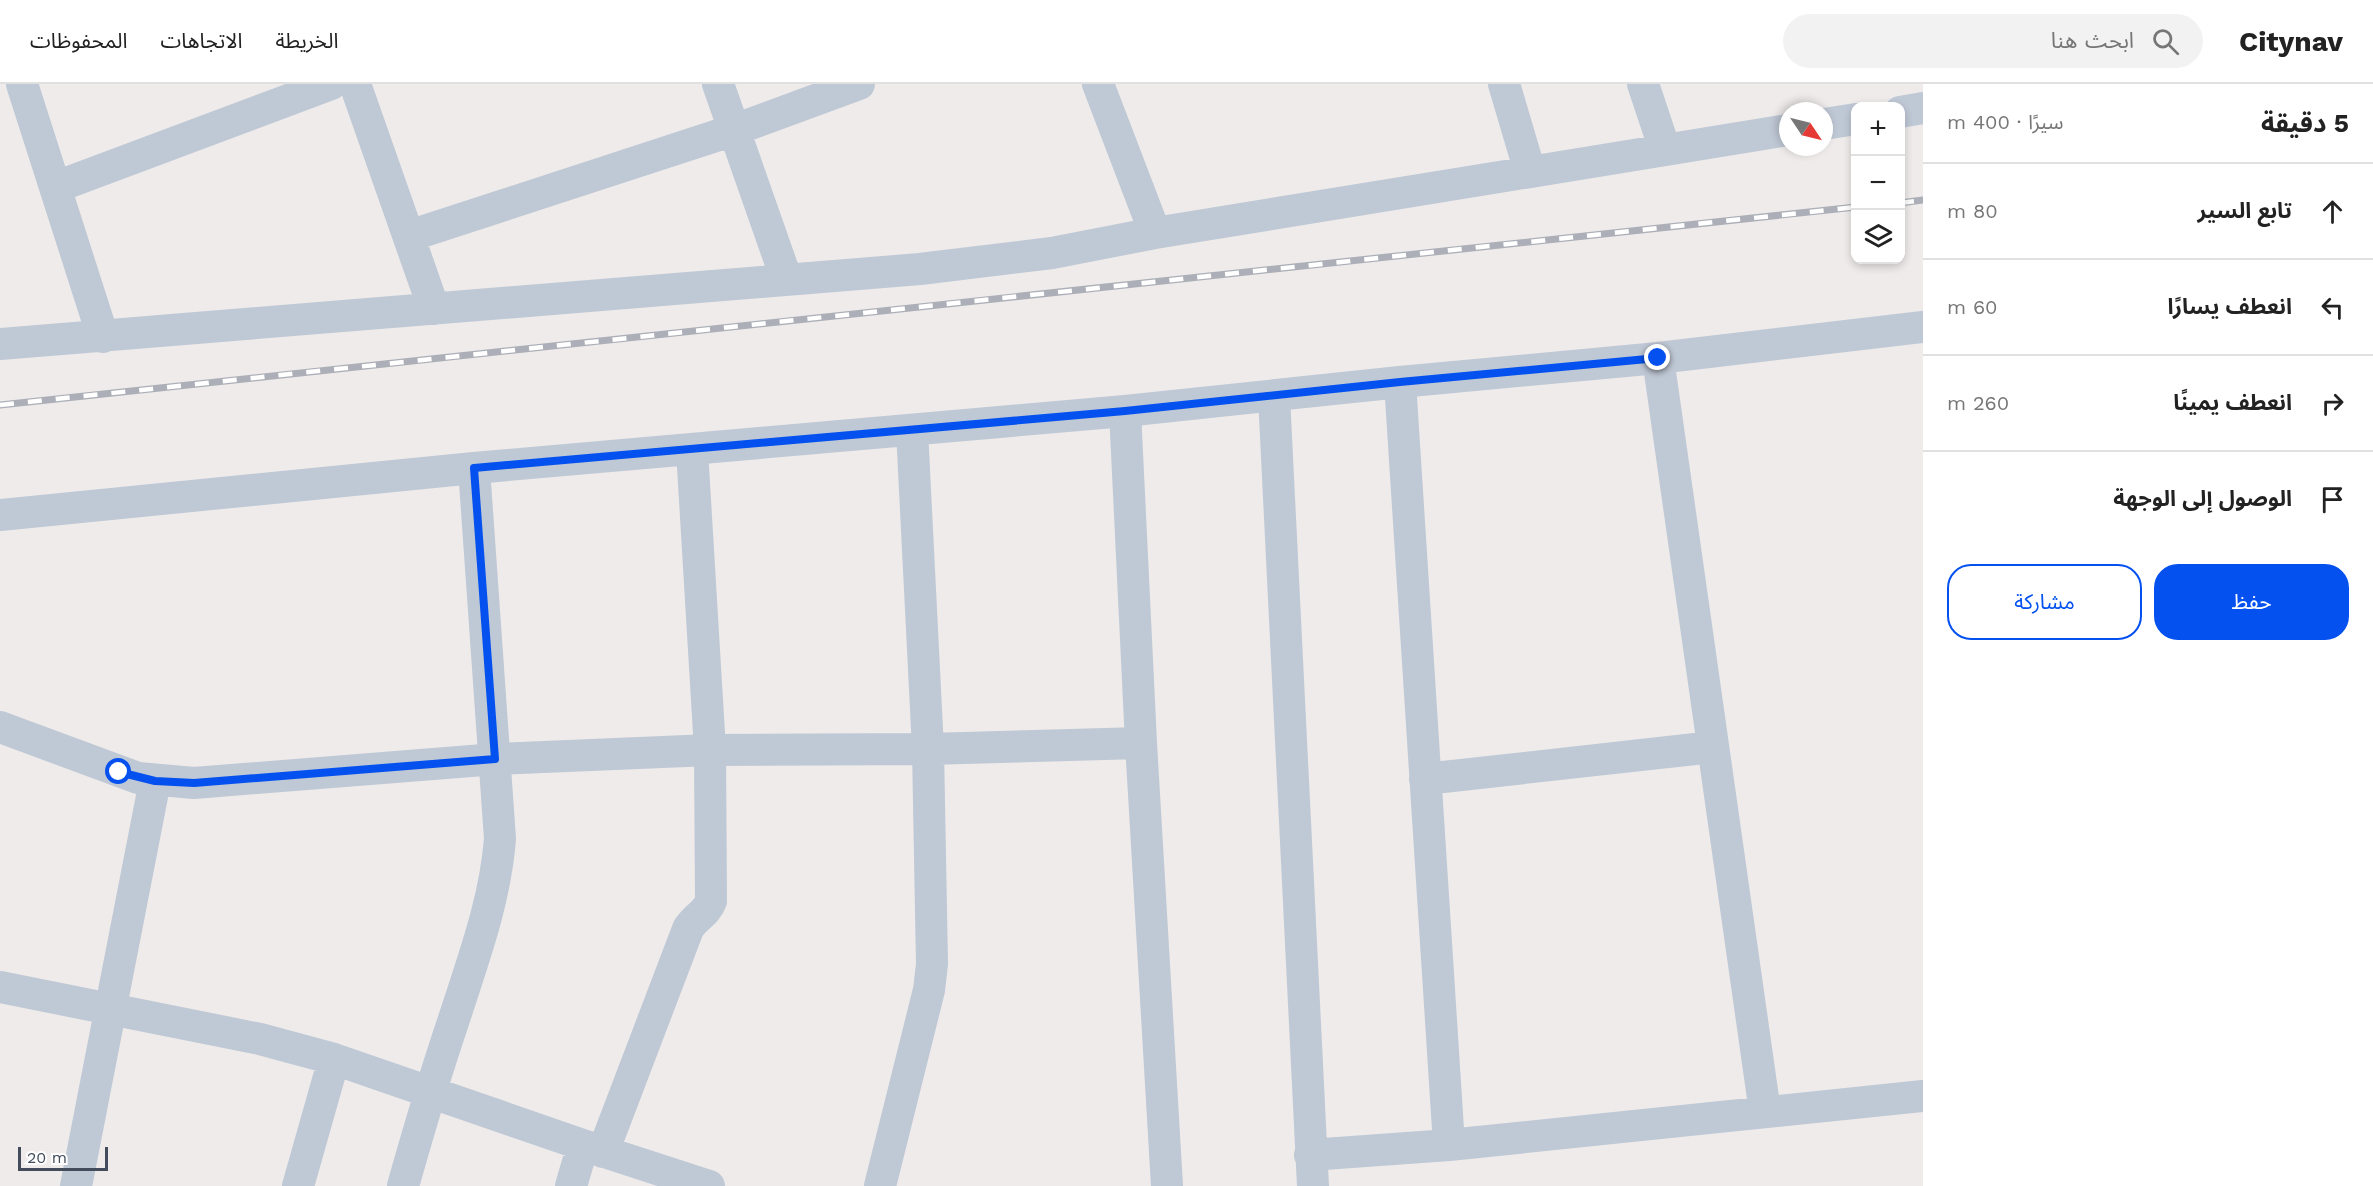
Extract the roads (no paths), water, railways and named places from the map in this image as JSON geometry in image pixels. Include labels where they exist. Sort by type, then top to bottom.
[{"type":"street","points":[[22,84],[103,337]]},
{"type":"street","points":[[56,187],[331,84]]},
{"type":"street","points":[[356,84],[434,309]]},
{"type":"street","points":[[718,84],[786,278]]},
{"type":"street","points":[[409,236],[734,130],[859,84]]},
{"type":"street","points":[[1098,84],[1155,233]]},
{"type":"street","points":[[1504,84],[1530,172]]},
{"type":"street","points":[[1643,84],[1665,150]]},
{"type":"street","points":[[1905,111],[1923,108]]},
{"type":"street","points":[[1833,123],[1851,120]]},
{"type":"street","points":[[0,344],[964,264],[1052,253],[1155,233],[1779,131]]},
{"type":"street","points":[[0,515],[474,468],[1125,411],[1923,329]]},
{"type":"street","points":[[1658,358],[1765,1112]]},
{"type":"street","points":[[1400,382],[1449,1145]]},
{"type":"street","points":[[1274,396],[1313,1186]]},
{"type":"street","points":[[1125,411],[1141,743],[1167,1186]]},
{"type":"street","points":[[880,1186],[929,990],[932,964],[928,749],[912,430]]},
{"type":"street","points":[[571,1186],[593,1149],[688,929],[692,922],[709,907],[711,901],[710,750],[692,450]]},
{"type":"street","points":[[403,1186],[430,1091],[489,910],[497,874],[500,839],[474,468]]},
{"type":"street","points":[[0,727],[119,772],[155,781],[194,783],[495,759],[710,750],[928,749],[1141,743]]},
{"type":"street","points":[[1425,779],[1713,747]]},
{"type":"street","points":[[76,1186],[155,781]]},
{"type":"street","points":[[0,987],[260,1039],[334,1059],[593,1149],[708,1186]]},
{"type":"street","points":[[297,1186],[334,1059]]},
{"type":"street","points":[[1310,1155],[1449,1145],[1923,1096]]},
{"type":"railway","points":[[1905,202],[1923,200]]},
{"type":"railway","points":[[0,405],[1851,208]]}]
